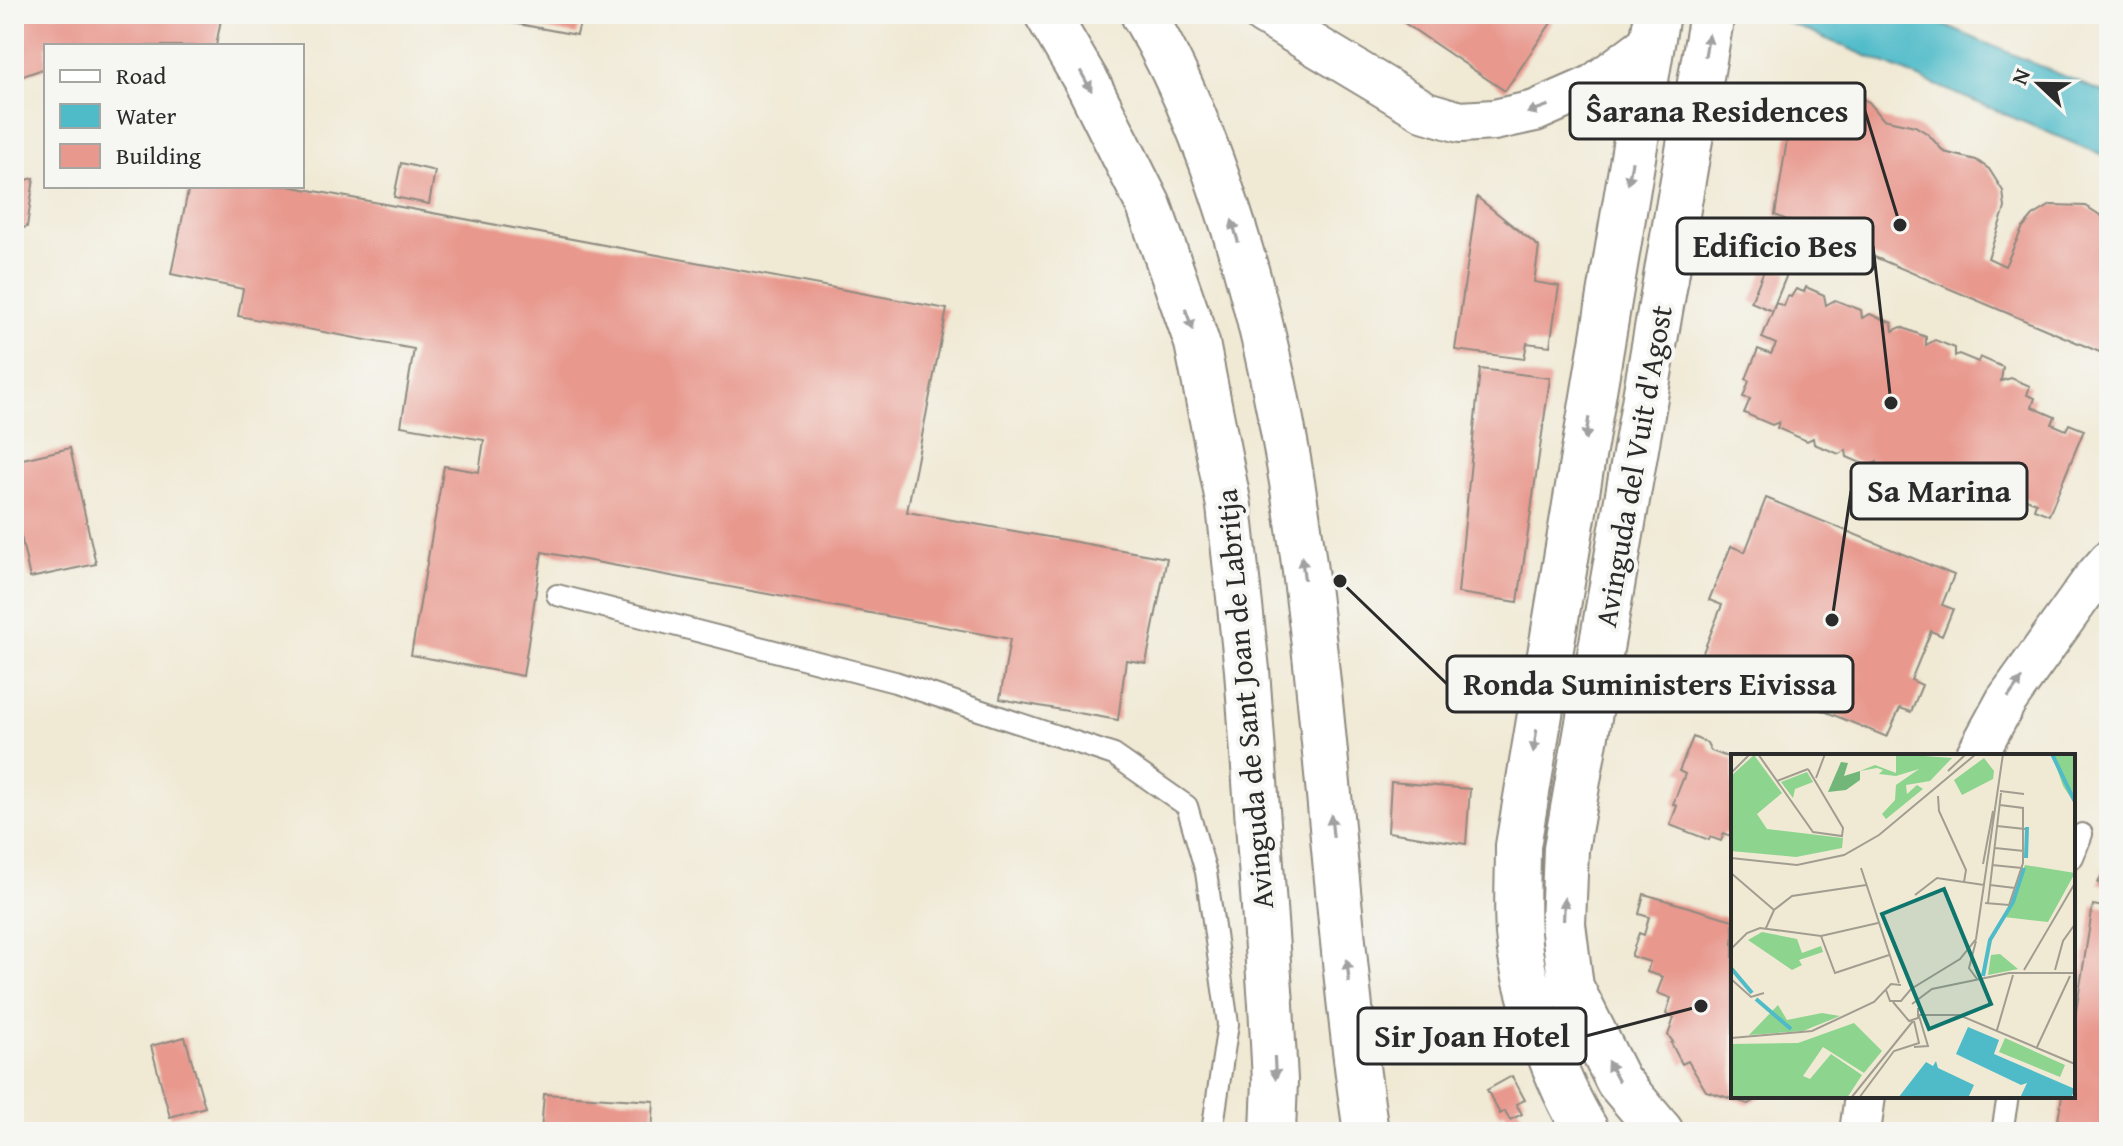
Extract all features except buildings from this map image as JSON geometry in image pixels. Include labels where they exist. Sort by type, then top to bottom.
[{"type":"main road","name":"Avinguda de Sant Joan de Labritja","points":[[1047,14],[1089,86],[1149,206],[1197,343],[1229,506],[1247,670],[1271,1004],[1275,1081],[1273,1132]]},
{"type":"main road","points":[[1143,14],[1188,101],[1224,193],[1258,311],[1285,434],[1315,663],[1366,1132]]},
{"type":"main road","name":"Avinguda del Vuit d'Agost","points":[[1661,1132],[1618,1081],[1571,987],[1563,924],[1566,849],[1712,14]]},
{"type":"main road","name":"Avinguda del Vuit d'Agost","points":[[1587,1132],[1572,1107],[1532,1003],[1518,935],[1518,846],[1655,27]]},
{"type":"street","points":[[1263,14],[1426,112],[1460,122],[1494,120],[1535,111],[1592,86],[1655,27]]},
{"type":"street","points":[[1977,754],[2006,701],[2109,561]]},
{"type":"street","points":[[1860,1132],[1865,1098]]},
{"type":"lane","points":[[557,595],[895,682],[1114,755],[1187,806],[1206,872],[1228,1024],[1212,1132]]},
{"type":"lane","points":[[2075,852],[2082,834]]},
{"type":"lane","points":[[2002,1132],[2008,1098]]},
{"type":"water","points":[[1767,14],[1917,14],[2109,95],[2109,158]]},
{"type":"place","name":"Ŝarana Residences","points":[[1900,225]]},
{"type":"place","name":"Edificio Bes","points":[[1891,403]]},
{"type":"place","name":"Ronda Suministers Eivissa","points":[[1340,581]]},
{"type":"place","name":"Sa Marina","points":[[1832,620]]},
{"type":"place","name":"Sir Joan Hotel","points":[[1701,1006]]}]
